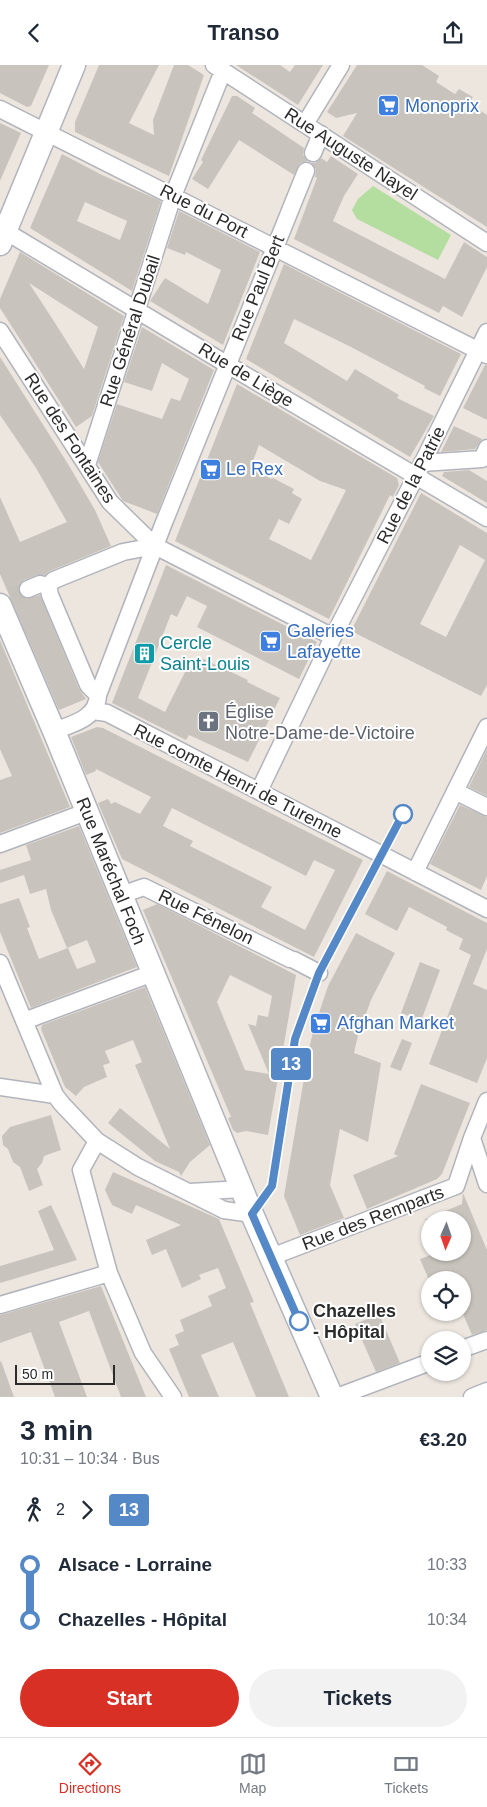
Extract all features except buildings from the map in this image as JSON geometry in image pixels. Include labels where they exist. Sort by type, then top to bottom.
[{"type":"street","points":[[3,237],[74,65]]},
{"type":"street","points":[[305,124],[341,65]]},
{"type":"street","name":"Rue Auguste Nayel","points":[[219,68],[487,243]]},
{"type":"street","name":"Rue Général Dubail","points":[[87,465],[173,196],[219,68]]},
{"type":"street","name":"Rue du Port","points":[[0,109],[483,352]]},
{"type":"street","points":[[313,153],[321,134]]},
{"type":"street","name":"Rue Paul Bert","points":[[93,711],[155,546],[306,171]]},
{"type":"street","name":"Rue de Liège","points":[[3,237],[136,310],[228,365],[419,469],[487,518]]},
{"type":"street","name":"Rue des Fontaines","points":[[0,331],[110,502],[155,546],[333,637]]},
{"type":"street","name":"Rue de la Patrie","points":[[259,791],[333,637],[419,469],[483,352],[487,332]]},
{"type":"street","points":[[419,469],[482,459],[487,448]]},
{"type":"street","points":[[48,586],[54,581],[122,552],[155,546]]},
{"type":"street","points":[[28,589],[40,584],[48,586]]},
{"type":"street","points":[[48,586],[50,595],[88,685],[98,695]]},
{"type":"street","name":"Rue Maréchal Foch","points":[[3,600],[86,812],[252,1214],[332,1397]]},
{"type":"street","points":[[54,731],[84,719],[93,711]]},
{"type":"street","name":"Rue comte Henri de Turenne","points":[[93,711],[106,713],[487,909]]},
{"type":"street","points":[[415,872],[487,727]]},
{"type":"street","points":[[455,791],[487,807]]},
{"type":"street","points":[[0,844],[86,812]]},
{"type":"street","name":"Rue Fénelon","points":[[121,895],[144,887],[319,973]]},
{"type":"street","points":[[0,963],[55,1095],[97,1141],[138,1167],[224,1209],[252,1214]]},
{"type":"street","points":[[24,1021],[153,973]]},
{"type":"street","points":[[0,1087],[55,1095]]},
{"type":"street","points":[[487,1101],[472,1138],[487,1184]]},
{"type":"street","name":"Rue des Remparts","points":[[271,1257],[456,1186],[472,1138]]},
{"type":"street","points":[[97,1141],[81,1169],[109,1273],[143,1353],[173,1397]]},
{"type":"street","points":[[190,1192],[242,1189]]},
{"type":"street","points":[[0,1305],[109,1273]]},
{"type":"street","points":[[471,1346],[487,1340]]},
{"type":"street","points":[[337,1397],[374,1390],[421,1366]]},
{"type":"street","points":[[472,1397],[487,1391]]},
{"type":"green space","points":[[373,186],[451,235],[438,260],[357,219],[352,210],[358,199]]},
{"type":"tunnel","points":[[10,596],[28,589]]},
{"type":"bus line","name":"13","points":[[299,1321],[252,1214],[272,1186],[295,1039],[319,973],[403,814]]},
{"type":"place","name":"Monoprix","points":[[389,106]]},
{"type":"place","name":"Le Rex","points":[[210,469]]},
{"type":"place","name":"Galeries Lafayette","points":[[271,641]]},
{"type":"place","name":"Cercle Saint-Louis","points":[[144,653]]},
{"type":"place","name":"Église Notre-Dame-de-Victoire","points":[[209,722]]},
{"type":"place","name":"Afghan Market","points":[[321,1023]]},
{"type":"place","name":"Chazelles - Hôpital","points":[[299,1321]]}]
